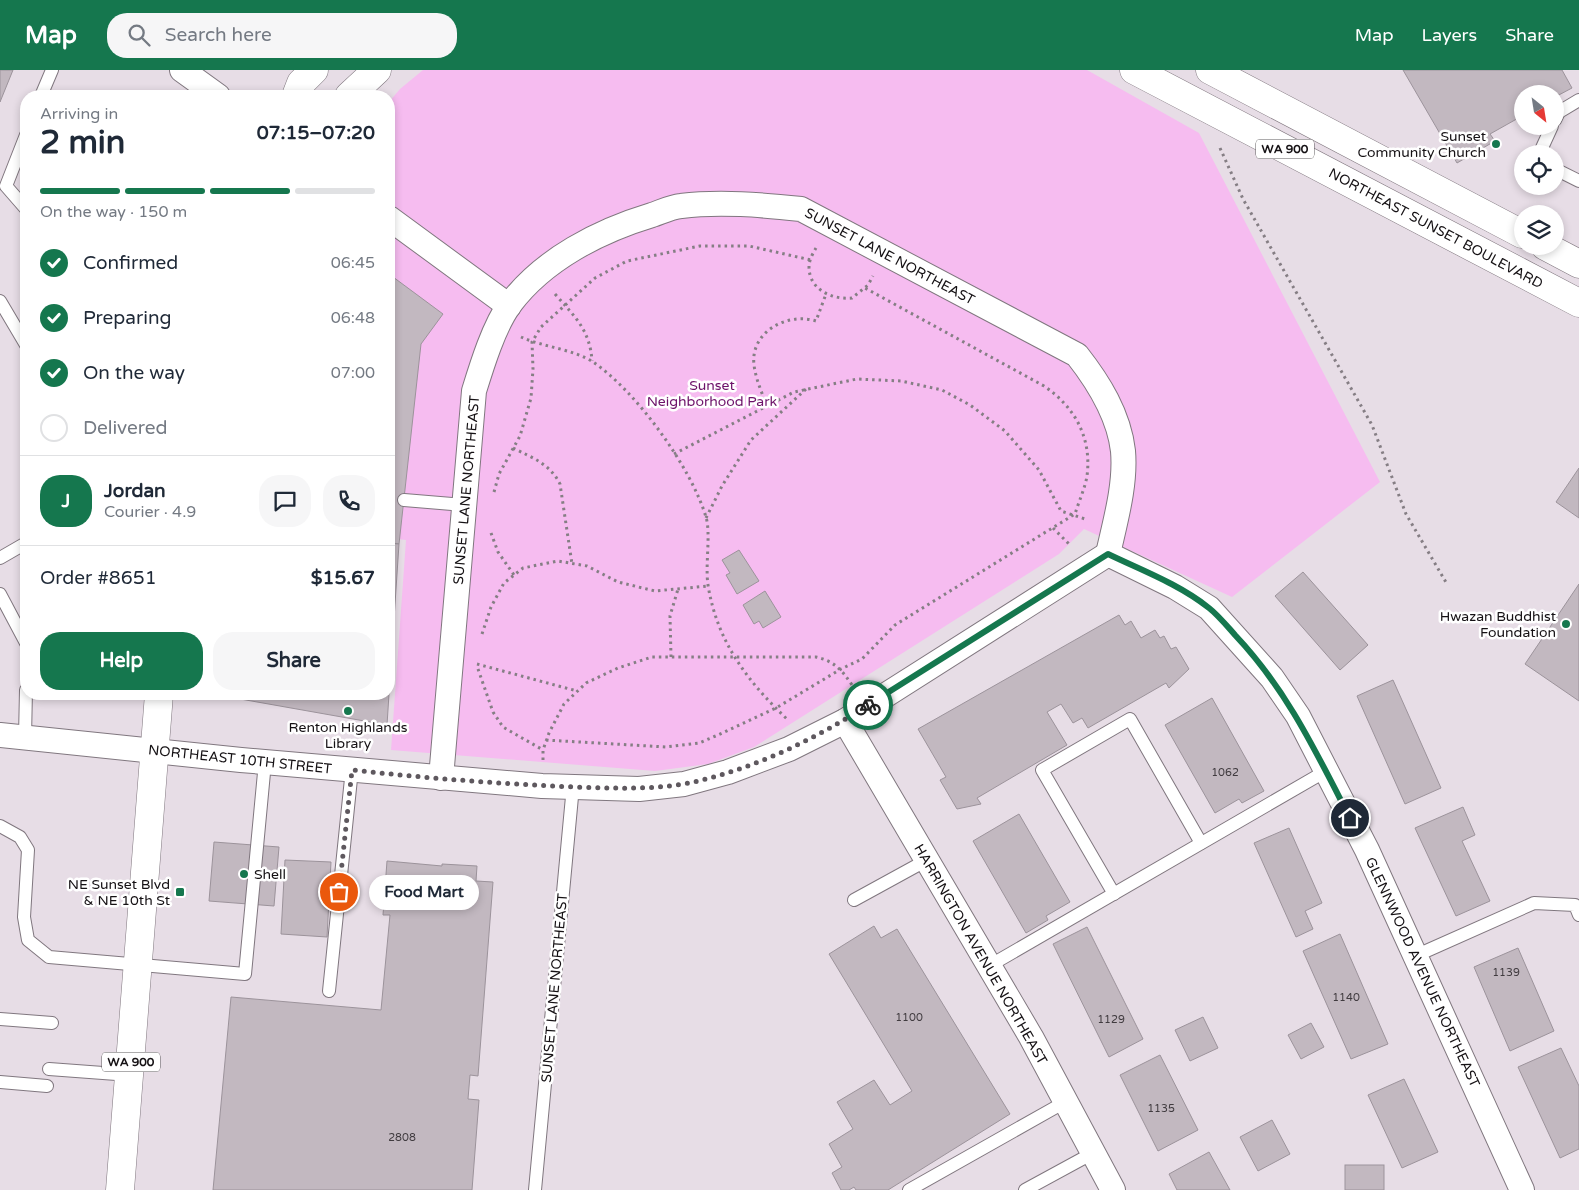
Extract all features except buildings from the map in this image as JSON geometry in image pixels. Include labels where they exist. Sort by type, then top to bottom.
[{"type":"main road","points":[[298,90],[301,83],[314,70]]},
{"type":"main road","points":[[355,90],[377,70]]},
{"type":"main road","name":"NORTHEAST SUNSET BOULEVARD","points":[[1134,70],[1579,303]]},
{"type":"main road","name":"WA 900","points":[[1210,70],[1514,230]]},
{"type":"main road","points":[[1562,255],[1579,264]]},
{"type":"main road","name":"WA 900","points":[[120,1190],[158,700]]},
{"type":"street","points":[[182,70],[210,90]]},
{"type":"street","name":"SUNSET LANE NORTHEAST","points":[[441,778],[474,391],[487,352],[509,306],[532,278],[577,247],[628,222],[680,206],[760,204],[802,210],[1077,355],[1098,382],[1112,411],[1123,452],[1120,496],[1110,545]]},
{"type":"street","points":[[395,222],[509,306]]},
{"type":"street","name":"NORTHEAST 10TH STREET","points":[[0,735],[265,762],[542,786],[639,790],[684,784],[728,772],[789,749],[845,721],[1110,545]]},
{"type":"street","name":"GLENNWOOD AVENUE NORTHEAST","points":[[1110,545],[1209,608],[1272,678],[1298,716],[1367,850],[1522,1190]]},
{"type":"street","name":"HARRINGTON AVENUE NORTHEAST","points":[[845,721],[989,966],[1113,1190]]},
{"type":"lane","points":[[44,90],[52,70]]},
{"type":"lane","points":[[1564,109],[1579,100]]},
{"type":"lane","points":[[20,147],[3,182],[20,202]]},
{"type":"lane","points":[[1564,174],[1579,181]]},
{"type":"lane","points":[[0,300],[20,335]]},
{"type":"lane","points":[[404,500],[464,504]]},
{"type":"lane","points":[[0,558],[20,546]]},
{"type":"lane","points":[[0,594],[20,632]]},
{"type":"lane","points":[[25,737],[26,700]]},
{"type":"lane","points":[[1114,894],[1042,770],[1082,746],[1130,719],[1202,843]]},
{"type":"lane","points":[[0,826],[20,837],[28,850],[24,917],[28,940],[49,957],[245,974],[265,762]]},
{"type":"lane","points":[[329,990],[352,770]]},
{"type":"lane","points":[[989,966],[1326,771]]},
{"type":"lane","name":"SUNSET LANE NORTHEAST","points":[[535,1190],[573,786]]},
{"type":"lane","points":[[854,900],[926,860]]},
{"type":"lane","points":[[1415,956],[1534,903],[1578,908]]},
{"type":"lane","points":[[0,1019],[52,1023]]},
{"type":"lane","points":[[49,1069],[130,1075]]},
{"type":"lane","points":[[0,1082],[48,1086]]},
{"type":"lane","points":[[909,1190],[1066,1102]]},
{"type":"lane","points":[[1025,1190],[1093,1153]]},
{"type":"path","points":[[1201,106],[1243,199],[1372,425],[1406,514],[1447,584]]},
{"type":"path","points":[[827,223],[809,268],[814,283],[826,294],[843,299],[852,298],[864,288],[885,254]]},
{"type":"path","points":[[492,500],[499,474],[520,436],[531,398],[532,342],[541,327],[564,304],[595,278],[627,261],[700,246],[749,246],[811,260]]},
{"type":"path","points":[[546,740],[666,747],[699,743],[718,735],[776,708],[841,668],[862,658],[895,625],[1075,514],[1087,478],[1088,452],[1083,431],[1061,397],[864,288]]},
{"type":"path","points":[[551,290],[587,333],[591,344],[592,361]]},
{"type":"path","points":[[767,406],[757,382],[754,364],[754,352],[759,342],[774,325],[797,318],[816,321],[826,294]]},
{"type":"path","points":[[532,342],[592,361],[639,405],[674,454],[688,475],[706,518],[708,586],[718,621],[734,656],[742,671],[808,740]]},
{"type":"path","points":[[674,454],[794,392],[857,379],[901,381],[942,390],[970,405],[1005,431],[1039,470],[1061,511],[1084,516],[1110,545]]},
{"type":"path","points":[[706,518],[722,486],[751,440],[807,389]]},
{"type":"path","points":[[513,448],[547,465],[560,484],[572,564]]},
{"type":"path","points":[[490,530],[498,552],[514,575]]},
{"type":"path","points":[[481,637],[490,608],[504,584],[523,568],[558,561],[587,566],[618,582],[656,591],[708,586]]},
{"type":"path","points":[[671,657],[670,616],[678,589]]},
{"type":"path","points":[[478,655],[477,664],[493,712],[503,727],[543,750]]},
{"type":"path","points":[[542,786],[543,750],[564,704],[586,683],[618,668],[652,657],[816,657],[829,660],[841,668],[866,706]]},
{"type":"path","points":[[477,664],[578,691]]},
{"type":"green space","name":"Sunset Neighborhood Park","points":[[423,70],[1087,70],[1199,133],[1380,482],[1232,597],[1084,529],[1059,554],[754,747],[708,764],[655,771],[391,750],[406,540],[395,539],[395,95]]},
{"type":"way so far","points":[[339,892],[352,770],[542,786],[639,790],[684,784],[728,772],[789,749],[845,721],[868,705]]},
{"type":"place","name":"Sunset Community Church","points":[[1496,144]]},
{"type":"place","name":"Hwazan Buddhist Foundation","points":[[1566,624]]},
{"type":"place","name":"Renton Highlands Library","points":[[348,711]]},
{"type":"place","name":"Shell","points":[[244,874]]},
{"type":"place","name":"NE Sunset Blvd & NE 10th St","points":[[180,892]]},
{"type":"place","name":"Food Mart","points":[[339,892]]},
{"type":"route","points":[[868,705],[1068,581],[1108,554],[1175,586],[1209,608],[1242,643],[1272,678],[1298,716],[1350,818]]}]
